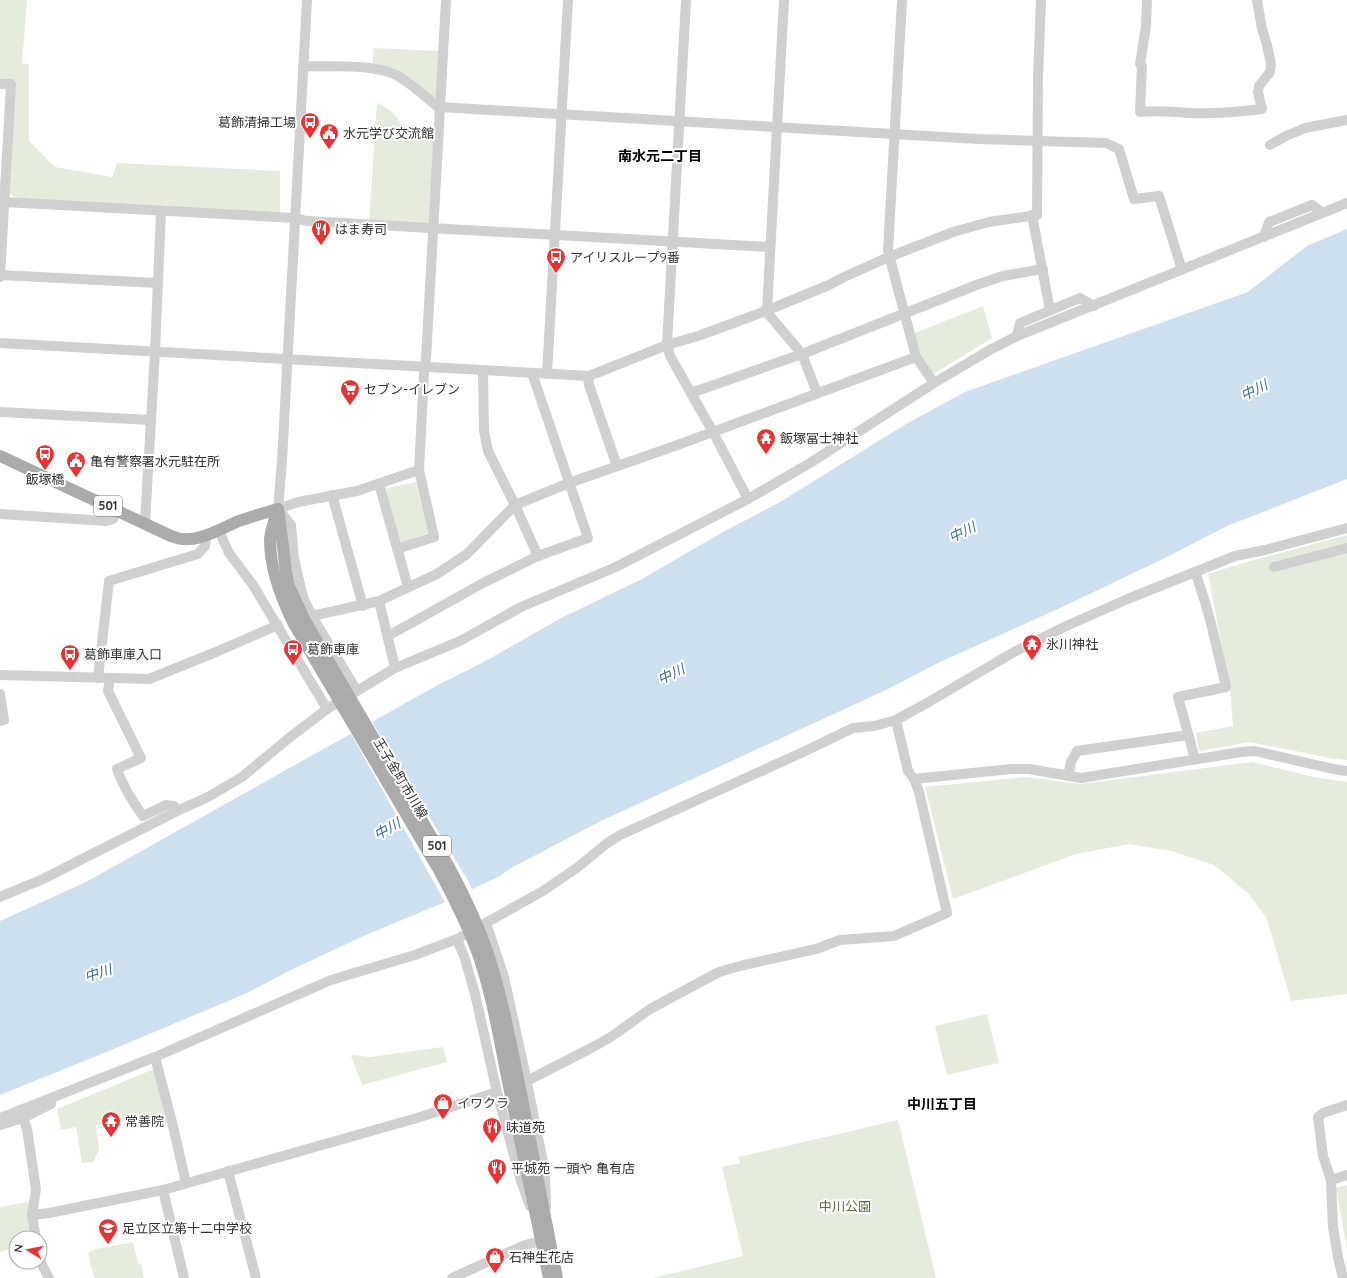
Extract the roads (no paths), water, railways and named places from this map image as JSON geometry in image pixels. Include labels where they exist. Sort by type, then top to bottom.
[{"type":"main road","name":"501","points":[[0,456],[115,515],[145,523],[171,536],[183,540],[206,536],[246,519],[278,509]]},
{"type":"main road","name":"王子金町市川線","points":[[278,509],[270,538],[273,559],[285,607],[303,619],[440,870],[461,911],[477,951],[516,1095],[542,1224],[557,1278]]},
{"type":"main road","name":"王子金町市川線","points":[[542,1224],[541,1241],[548,1278]]},
{"type":"street","points":[[307,0],[288,360],[278,509],[290,525],[294,559],[303,597],[303,619],[357,691]]},
{"type":"street","points":[[397,548],[434,537],[419,470],[446,0]]},
{"type":"street","points":[[547,374],[568,0]]},
{"type":"street","points":[[686,0],[667,345],[670,356],[748,499]]},
{"type":"street","points":[[784,0],[766,310],[802,354],[817,393]]},
{"type":"street","points":[[902,0],[888,251],[916,357],[934,383]]},
{"type":"street","points":[[1042,0],[1034,215],[1050,310]]},
{"type":"street","points":[[1147,0],[1146,26],[1140,64],[1142,66],[1140,112],[1156,110],[1188,113],[1229,113],[1262,109],[1258,92],[1259,86],[1270,72],[1271,64],[1262,29],[1257,0]]},
{"type":"street","points":[[304,66],[383,70],[398,76],[440,108],[680,120],[777,127],[1037,141],[1106,143],[1119,148],[1134,199],[1159,196],[1182,270]]},
{"type":"street","points":[[0,84],[11,84],[0,276],[158,282]]},
{"type":"street","points":[[1270,145],[1286,136],[1306,128],[1347,120]]},
{"type":"street","points":[[0,143],[8,134]]},
{"type":"street","points":[[0,897],[49,876],[176,810],[208,797],[242,777],[327,709],[395,668],[460,641],[521,607],[616,567],[748,499],[810,463],[934,383],[988,351],[1017,336],[1347,203]]},
{"type":"street","points":[[3,204],[161,210],[295,218],[307,221],[770,247]]},
{"type":"street","points":[[145,523],[155,352],[161,210]]},
{"type":"street","points":[[0,343],[588,376],[667,345],[701,335],[766,310],[829,285],[889,257],[953,232],[981,224],[1034,215]]},
{"type":"street","points":[[691,393],[802,354],[979,284],[1003,276],[1043,269]]},
{"type":"street","points":[[1017,336],[1020,323],[1080,298],[1094,306]]},
{"type":"street","points":[[303,619],[379,601],[437,574],[467,554],[515,505],[569,483],[916,357]]},
{"type":"street","points":[[483,370],[485,438],[488,452],[515,505],[538,556]]},
{"type":"street","points":[[388,636],[483,583],[538,556],[588,538],[532,374]]},
{"type":"street","points":[[588,376],[589,385],[617,466]]},
{"type":"street","points":[[0,412],[150,420]]},
{"type":"street","points":[[278,509],[295,503],[357,491],[419,470]]},
{"type":"street","points":[[379,484],[408,588]]},
{"type":"street","points":[[332,495],[363,606]]},
{"type":"street","points":[[0,514],[106,521],[115,515]]},
{"type":"street","points":[[0,1118],[155,1057],[331,980],[415,955],[457,939],[543,891],[620,835],[854,728],[874,726],[896,720],[1020,649],[1091,615],[1236,556],[1265,550],[1347,528]]},
{"type":"street","points":[[219,531],[229,553],[253,585],[327,709]]},
{"type":"street","points":[[98,678],[109,581],[198,554],[206,546],[206,536]]},
{"type":"street","points":[[1274,568],[1347,548]]},
{"type":"street","points":[[1195,572],[1212,628],[1226,687],[1178,697],[1195,759]]},
{"type":"street","points":[[379,601],[395,668]]},
{"type":"street","points":[[0,675],[143,680],[155,677],[278,626]]},
{"type":"street","points":[[110,679],[108,691],[140,758],[117,769],[121,780],[143,816],[166,805],[174,806],[176,810]]},
{"type":"street","points":[[0,694],[4,720],[0,721]]},
{"type":"street","points":[[527,1081],[611,1037],[650,1009],[719,972],[816,949],[840,940],[894,936],[947,913],[919,792],[914,779],[908,771],[896,720]]},
{"type":"street","points":[[1068,776],[1071,762],[1077,751],[1188,735]]},
{"type":"street","points":[[914,779],[1011,769],[1029,769],[1081,778],[1195,759],[1255,751],[1347,771]]},
{"type":"street","points":[[486,923],[504,978],[527,1081],[545,1172],[542,1224]]},
{"type":"street","points":[[457,939],[465,959],[475,994],[496,1092],[520,1178],[542,1224]]},
{"type":"street","points":[[155,1057],[186,1183]]},
{"type":"street","points":[[32,1215],[49,1213],[163,1190],[417,1118],[496,1092]]},
{"type":"street","points":[[0,1125],[23,1118],[62,1100],[63,1093]]},
{"type":"street","points":[[1344,1278],[1338,1257],[1333,1227],[1331,1180],[1323,1156],[1318,1117],[1322,1113],[1347,1105]]},
{"type":"street","points":[[23,1118],[27,1129],[36,1190],[32,1215],[35,1230]]},
{"type":"street","points":[[228,1171],[256,1278]]},
{"type":"street","points":[[1331,1180],[1347,1175]]},
{"type":"street","points":[[163,1190],[184,1278]]},
{"type":"street","points":[[452,1278],[512,1250],[541,1241]]},
{"type":"water","name":"中川","points":[[1347,229],[1347,479],[1227,526],[1163,559],[1058,609],[940,662],[886,690],[601,821],[511,868],[500,876],[443,903],[368,934],[291,970],[247,993],[0,1095],[0,921],[86,882],[436,686],[482,663],[561,618],[642,579],[721,533],[780,502],[906,424],[965,392],[1248,292],[1307,246]]},
{"type":"place","name":"葛飾清掃工場","points":[[310,139]]},
{"type":"place","name":"水元学び交流館","points":[[329,150]]},
{"type":"place","name":"はま寿司","points":[[321,246]]},
{"type":"place","name":"アイリスループ9番","points":[[556,274]]},
{"type":"place","name":"セブン-イレブン","points":[[350,406]]},
{"type":"place","name":"飯塚冨士神社","points":[[766,455]]},
{"type":"place","name":"飯塚橋","points":[[45,471]]},
{"type":"place","name":"亀有警察署水元駐在所","points":[[76,478]]},
{"type":"place","name":"氷川神社","points":[[1032,661]]},
{"type":"place","name":"葛飾車庫","points":[[293,666]]},
{"type":"place","name":"葛飾車庫入口","points":[[70,671]]},
{"type":"place","name":"イワクラ","points":[[443,1120]]},
{"type":"place","name":"常善院","points":[[111,1138]]},
{"type":"place","name":"味道苑","points":[[492,1144]]},
{"type":"place","name":"平城苑 一頭や 亀有店","points":[[497,1185]]},
{"type":"place","name":"足立区立第十二中学校","points":[[108,1245]]},
{"type":"place","name":"石神生花店","points":[[495,1274]]},
{"type":"district","name":"南水元二丁目","points":[[660,156]]},
{"type":"district","name":"中川五丁目","points":[[942,1104]]},
{"type":"park label","name":"中川公園","points":[[845,1206]]}]
